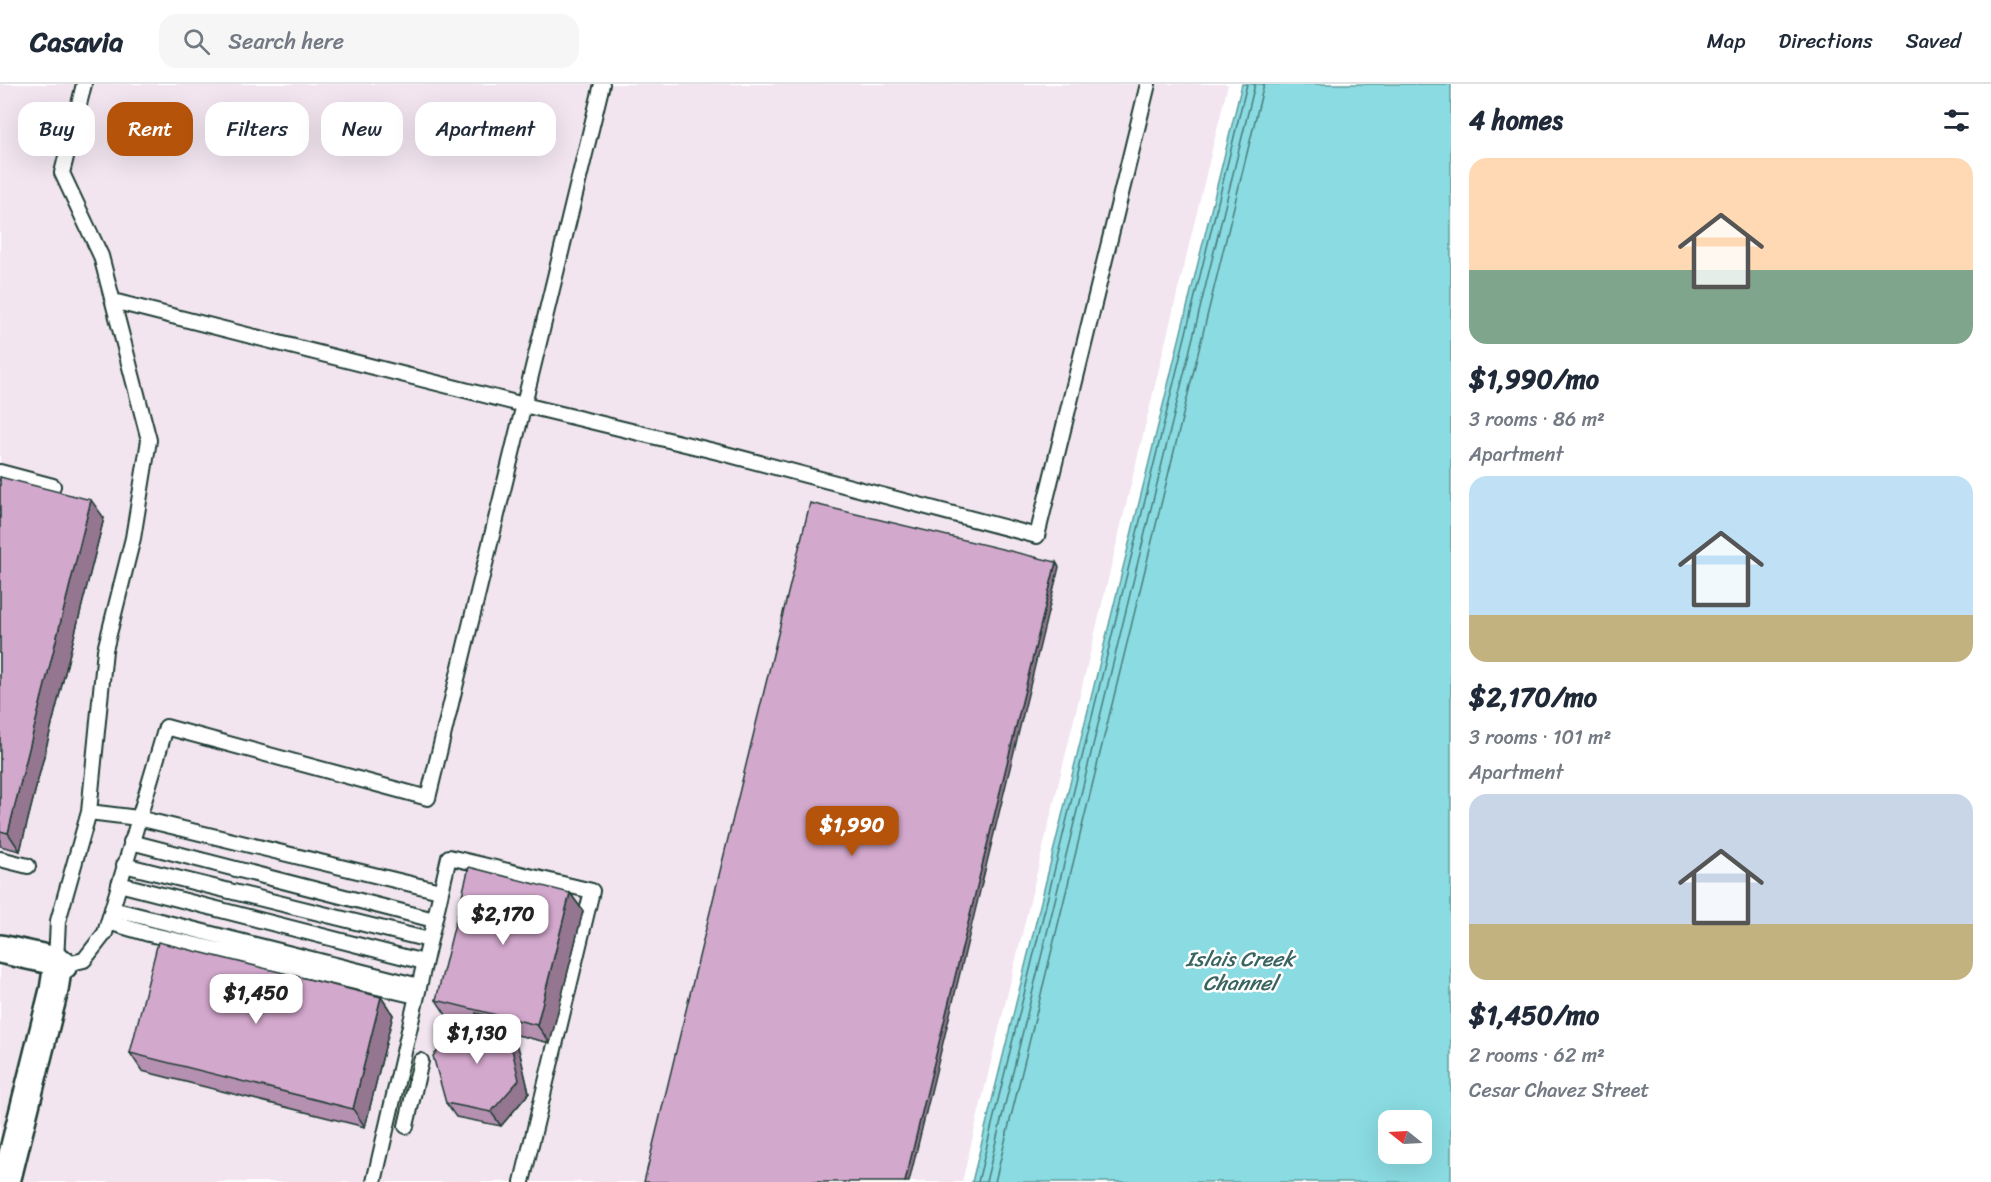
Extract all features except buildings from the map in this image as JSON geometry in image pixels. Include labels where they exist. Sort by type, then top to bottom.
[{"type":"street","points":[[0,949],[59,964],[6,1182]]},
{"type":"lane","points":[[84,84],[62,173],[101,256],[149,440],[133,538],[105,650],[89,812],[58,921],[59,964],[84,960],[105,933],[166,727],[428,798],[602,84]]},
{"type":"lane","points":[[113,301],[722,453],[1036,536],[1149,84]]},
{"type":"lane","points":[[0,472],[53,486]]},
{"type":"lane","points":[[89,812],[138,818],[440,891]]},
{"type":"lane","points":[[131,842],[170,854],[434,920]]},
{"type":"lane","points":[[374,1182],[449,856],[592,891],[522,1182]]},
{"type":"lane","points":[[0,859],[28,866]]},
{"type":"lane","points":[[124,865],[429,940]]},
{"type":"lane","points":[[119,884],[424,962]]},
{"type":"lane","points":[[110,916],[149,934],[418,991]]},
{"type":"lane","points":[[406,1125],[421,1061]]},
{"type":"shaded area","points":[[0,84],[1228,84],[962,1182],[0,1182]]},
{"type":"water","name":"Islais Creek Channel","points":[[1242,84],[1451,84],[1451,1182],[972,1182]]}]
